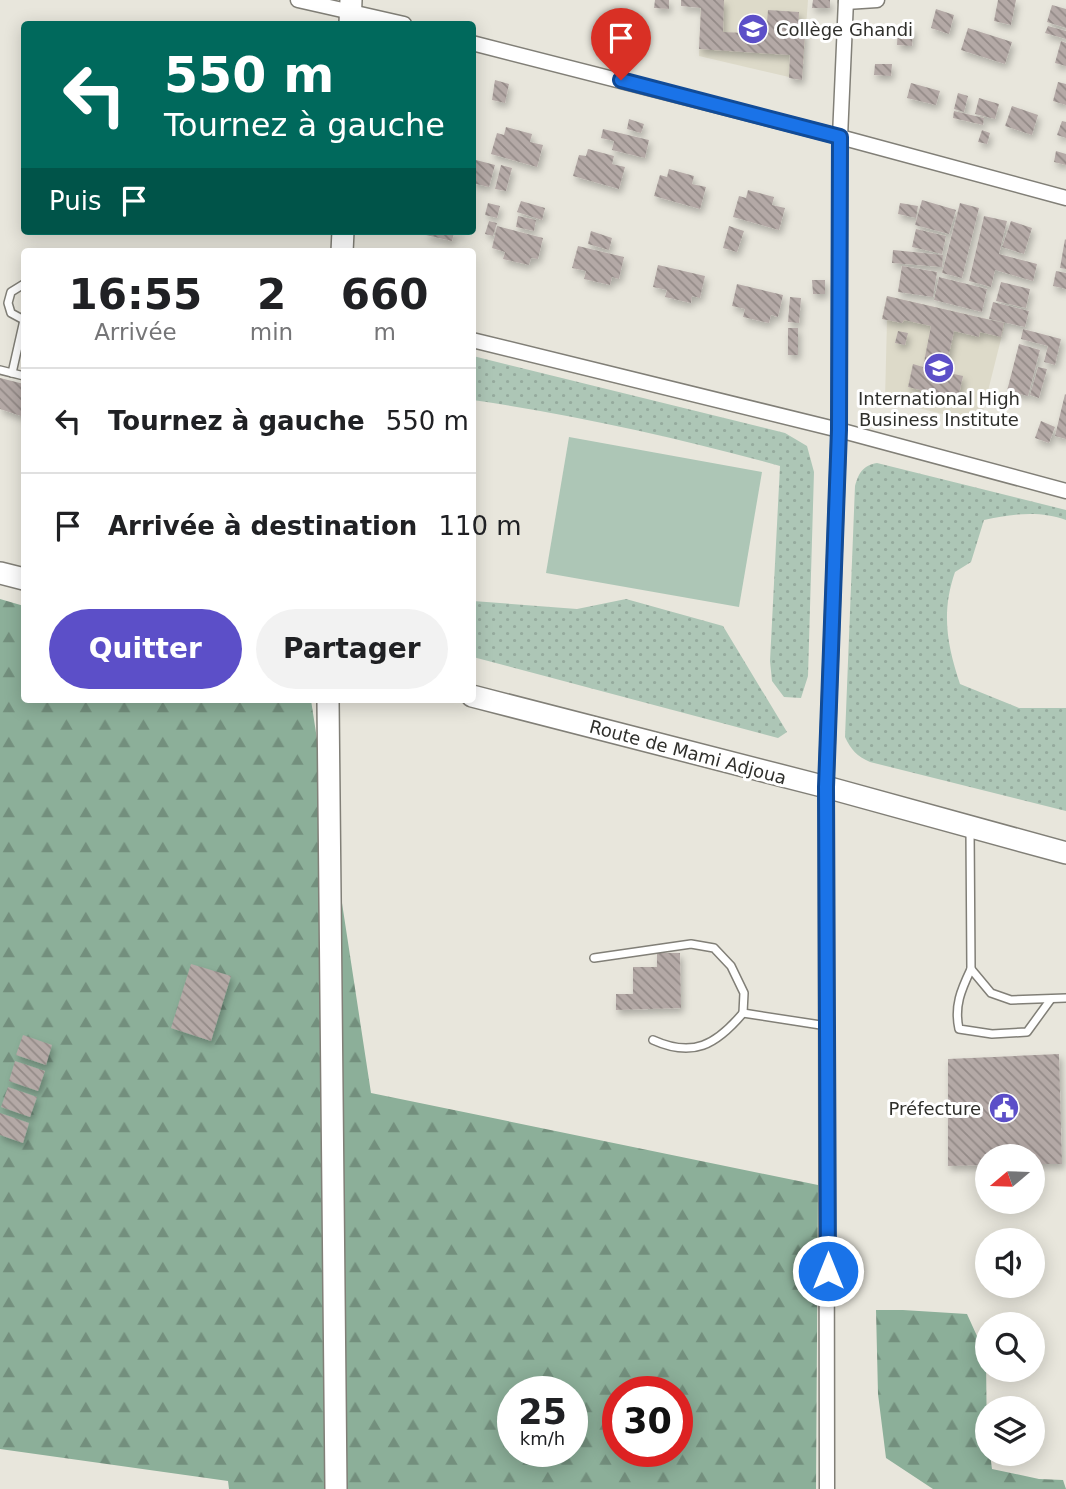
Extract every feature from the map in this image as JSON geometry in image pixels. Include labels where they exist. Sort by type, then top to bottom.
[{"type":"street","points":[[298,0],[389,21]]},
{"type":"street","points":[[827,1489],[826,787],[839,430],[840,137],[846,1],[877,0]]},
{"type":"street","points":[[476,44],[1066,198]]},
{"type":"street","points":[[476,341],[839,430],[1066,491]]},
{"type":"street","points":[[0,573],[21,578]]},
{"type":"street","name":"Route de Mami Adjoua","points":[[476,697],[826,787],[1066,853]]},
{"type":"street","points":[[328,703],[336,1489]]},
{"type":"lane","points":[[21,286],[11,292],[8,303],[11,313],[21,318]]},
{"type":"lane","points":[[12,373],[21,348]]},
{"type":"lane","points":[[0,370],[21,375]]},
{"type":"lane","points":[[970,828],[971,969],[956,1013],[959,1029],[992,1034],[1027,1032],[1051,999]]},
{"type":"lane","points":[[594,958],[691,944],[714,948],[732,966],[744,993],[743,1013],[726,1033],[705,1046],[671,1048],[653,1040]]},
{"type":"lane","points":[[971,969],[991,993],[1011,1000],[1066,998]]},
{"type":"lane","points":[[743,1013],[828,1026]]},
{"type":"shaded area","name":"Collège Ghandi","points":[[701,0],[808,0],[802,80],[699,56]]},
{"type":"shaded area","name":"International High Business Institute","points":[[887,296],[1005,323],[980,423],[885,400],[887,320],[882,319]]},
{"type":"green space","points":[[476,357],[785,433],[807,446],[814,472],[808,676],[801,698],[784,697],[772,681],[770,661],[780,466],[627,428],[476,401]]},
{"type":"green space","points":[[569,437],[762,472],[739,607],[546,573]]},
{"type":"green space","points":[[877,463],[1066,510],[1066,520],[1025,514],[984,520],[971,562],[955,572],[948,601],[947,628],[960,684],[1019,708],[1066,708],[1066,811],[870,762],[855,752],[847,742],[845,737],[855,486],[862,471]]},
{"type":"green space","points":[[0,599],[21,605],[21,703],[311,703],[371,1093],[818,1185],[816,1489],[229,1489],[228,1481],[0,1449]]},
{"type":"green space","points":[[626,599],[723,626],[787,732],[778,738],[476,658],[476,601],[577,609]]},
{"type":"green space","points":[[876,1310],[967,1314],[975,1332],[975,1382],[986,1382],[986,1396],[975,1396],[975,1466],[992,1466],[992,1469],[1039,1479],[1063,1480],[1066,1489],[933,1489],[886,1458],[878,1394]]},
{"type":"building","points":[[655,0],[669,0],[669,9],[654,8]]},
{"type":"building","points":[[681,0],[724,0],[723,32],[766,34],[768,10],[799,12],[798,31],[805,32],[802,80],[789,78],[790,55],[699,49],[701,8],[681,6]]},
{"type":"building","points":[[813,0],[830,0],[830,8],[812,8]]},
{"type":"building","points":[[998,0],[1016,0],[1011,25],[994,21]]},
{"type":"building","points":[[1052,5],[1066,9],[1066,28],[1047,22]]},
{"type":"building","points":[[936,9],[954,15],[949,34],[931,28]]},
{"type":"building","points":[[1048,26],[1066,31],[1066,39],[1045,33]]},
{"type":"building","points":[[898,27],[913,28],[912,46],[897,45]]},
{"type":"building","points":[[968,28],[1012,42],[1005,64],[961,50]]},
{"type":"building","points":[[1061,41],[1066,43],[1066,66],[1055,63]]},
{"type":"building","points":[[875,64],[892,64],[891,76],[874,75]]},
{"type":"building","points":[[495,80],[509,84],[505,103],[492,100]]},
{"type":"building","points":[[1058,82],[1066,84],[1066,105],[1053,101]]},
{"type":"building","points":[[911,83],[940,91],[936,105],[907,98]]},
{"type":"building","points":[[958,93],[968,96],[964,112],[954,109]]},
{"type":"building","points":[[979,98],[999,104],[995,119],[975,114]]},
{"type":"building","points":[[1012,106],[1038,115],[1032,135],[1005,126]]},
{"type":"building","points":[[954,111],[984,118],[983,125],[953,118]]},
{"type":"building","points":[[629,119],[644,124],[641,133],[627,129]]},
{"type":"building","points":[[1062,121],[1066,122],[1066,138],[1057,135]]},
{"type":"building","points":[[506,127],[532,134],[530,142],[543,145],[537,167],[491,154],[497,133],[504,135]]},
{"type":"building","points":[[603,129],[649,140],[645,158],[612,150],[614,141],[601,138]]},
{"type":"building","points":[[982,130],[990,133],[987,144],[978,142]]},
{"type":"building","points":[[588,149],[614,156],[612,164],[625,167],[619,189],[573,176],[579,155],[586,156]]},
{"type":"building","points":[[1056,151],[1066,154],[1066,165],[1054,162]]},
{"type":"building","points":[[476,160],[495,165],[489,187],[476,184]]},
{"type":"building","points":[[501,165],[512,168],[506,191],[495,189]]},
{"type":"building","points":[[669,169],[694,176],[692,184],[706,187],[700,209],[654,196],[660,175],[667,177]]},
{"type":"building","points":[[748,190],[774,197],[772,205],[785,208],[779,230],[733,217],[739,196],[746,198]]},
{"type":"building","points":[[922,200],[956,210],[949,234],[915,225]]},
{"type":"building","points":[[521,201],[545,208],[542,220],[517,212]]},
{"type":"building","points":[[488,203],[500,206],[497,218],[485,215]]},
{"type":"building","points":[[900,203],[918,206],[916,218],[898,214]]},
{"type":"building","points":[[960,203],[979,208],[962,278],[942,273]]},
{"type":"building","points":[[518,216],[536,220],[534,231],[516,227]]},
{"type":"building","points":[[984,216],[1007,221],[999,254],[1037,264],[1033,281],[995,270],[991,287],[969,281]]},
{"type":"building","points":[[489,221],[497,223],[493,236],[485,234]]},
{"type":"building","points":[[1011,221],[1032,228],[1024,254],[1002,247]]},
{"type":"building","points":[[497,226],[543,238],[538,259],[531,258],[529,265],[503,259],[505,252],[492,248]]},
{"type":"building","points":[[729,226],[744,231],[737,252],[723,248]]},
{"type":"building","points":[[916,229],[946,236],[942,254],[912,247]]},
{"type":"building","points":[[591,231],[612,238],[609,250],[588,244]]},
{"type":"building","points":[[426,235],[454,235],[452,241]]},
{"type":"building","points":[[1066,240],[1066,269],[1060,268]]},
{"type":"building","points":[[578,246],[624,257],[619,279],[612,277],[610,285],[584,279],[586,271],[572,268]]},
{"type":"building","points":[[893,250],[943,255],[942,267],[892,263]]},
{"type":"building","points":[[658,265],[705,276],[700,298],[692,296],[691,303],[665,297],[667,290],[653,287]]},
{"type":"building","points":[[902,266],[937,272],[933,297],[898,292]]},
{"type":"building","points":[[1056,271],[1066,273],[1066,289],[1053,286]]},
{"type":"building","points":[[939,277],[987,289],[982,312],[934,300]]},
{"type":"building","points":[[812,280],[825,280],[825,294],[813,294]]},
{"type":"building","points":[[1001,282],[1030,289],[1026,308],[996,301]]},
{"type":"building","points":[[737,284],[783,295],[778,317],[771,315],[769,323],[743,317],[745,309],[732,306]]},
{"type":"building","points":[[887,296],[1004,323],[1001,337],[980,332],[979,337],[954,331],[945,372],[963,376],[958,399],[908,387],[913,364],[923,367],[931,326],[904,320],[902,323],[882,319]]},
{"type":"building","points":[[790,297],[801,298],[799,323],[788,322]]},
{"type":"building","points":[[993,302],[1029,311],[1025,327],[989,319]]},
{"type":"building","points":[[788,328],[798,328],[798,355],[788,355]]},
{"type":"building","points":[[1023,329],[1061,339],[1055,365],[1044,362],[1048,346],[1021,339]]},
{"type":"building","points":[[898,331],[908,333],[905,345],[895,343]]},
{"type":"building","points":[[1019,344],[1040,350],[1028,396],[1007,391]]},
{"type":"building","points":[[1038,367],[1047,369],[1039,398],[1030,395]]},
{"type":"building","points":[[0,378],[21,383],[21,416],[0,409]]},
{"type":"building","points":[[1066,395],[1066,439],[1055,436]]},
{"type":"building","points":[[1041,421],[1055,427],[1049,443],[1035,438]]},
{"type":"building","points":[[657,953],[680,953],[681,1008],[616,1010],[616,994],[633,994],[633,967],[657,967]]},
{"type":"building","points":[[191,964],[231,976],[211,1041],[171,1028]]},
{"type":"building","points":[[23,1035],[52,1045],[46,1065],[16,1055]]},
{"type":"building","name":"Préfecture","points":[[1059,1054],[1062,1164],[1045,1164],[1045,1144],[975,1144],[975,1165],[948,1166],[948,1059]]},
{"type":"building","points":[[15,1061],[45,1071],[38,1091],[9,1081]]},
{"type":"building","points":[[8,1087],[37,1097],[30,1117],[1,1107]]},
{"type":"building","points":[[0,1113],[29,1123],[23,1143],[0,1135]]},
{"type":"place","name":"Collège Ghandi","points":[[753,29]]},
{"type":"place","name":"International High Business Institute","points":[[939,368]]},
{"type":"place","name":"Préfecture","points":[[1004,1108]]},
{"type":"route","points":[[621,80],[840,137],[839,430],[826,787],[828,1271]]}]
